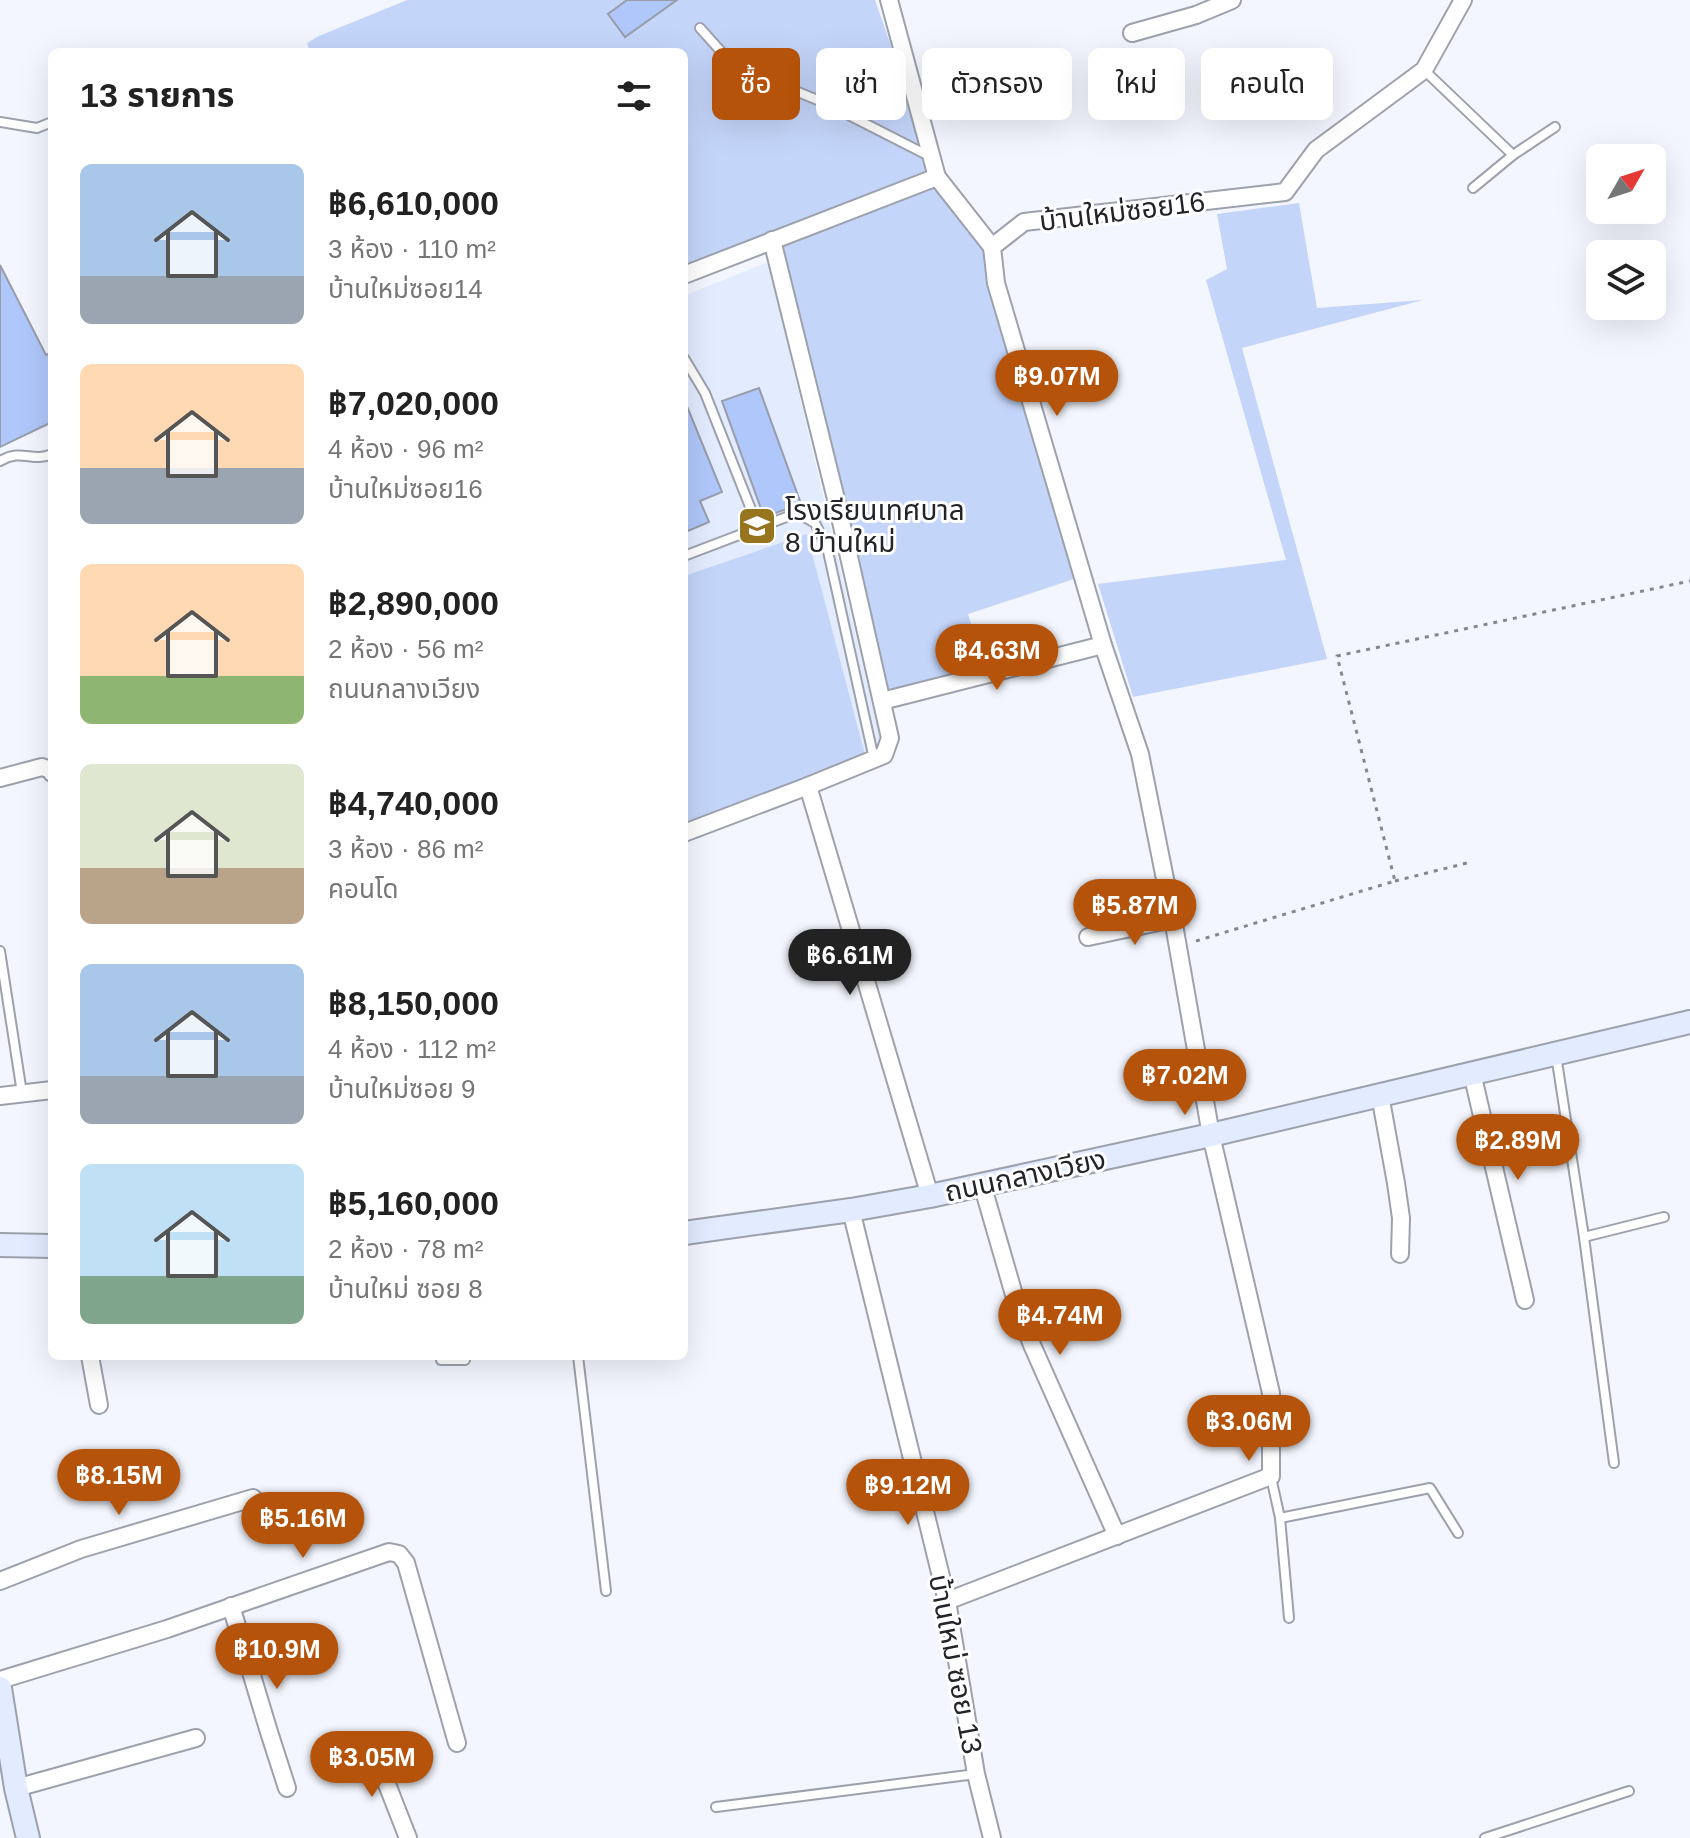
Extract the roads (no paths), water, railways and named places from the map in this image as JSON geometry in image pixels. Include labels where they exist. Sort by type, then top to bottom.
[{"type":"main road","name":"ถนนกลางเวียง","points":[[688,1232],[930,1196],[1211,1135],[1690,1022]]},
{"type":"main road","points":[[0,1245],[48,1246]]},
{"type":"main road","points":[[0,1688],[4,1741],[28,1838]]},
{"type":"street","points":[[889,0],[937,177],[992,247],[996,283],[1103,645],[1140,754],[1211,1135],[1271,1393],[1271,1476],[947,1601]]},
{"type":"street","points":[[1132,33],[1196,15],[1232,0]]},
{"type":"street","name":"บ้านใหม่ซอย16","points":[[992,247],[1024,222],[1285,192],[1316,150],[1424,70],[1463,0]]},
{"type":"street","points":[[688,273],[937,177]]},
{"type":"street","points":[[688,831],[874,760],[884,755],[890,738],[835,495],[772,240]]},
{"type":"street","points":[[882,701],[1103,645]]},
{"type":"street","points":[[0,778],[42,767],[48,769]]},
{"type":"street","points":[[808,786],[930,1196]]},
{"type":"street","points":[[1088,937],[1173,919]]},
{"type":"street","points":[[1472,1073],[1525,1300]]},
{"type":"street","points":[[0,1096],[48,1090]]},
{"type":"street","points":[[1380,1095],[1401,1218],[1400,1254]]},
{"type":"street","points":[[982,1184],[1017,1305],[1032,1345],[1117,1536]]},
{"type":"street","name":"บ้านใหม่ ซอย 13","points":[[851,1210],[947,1601],[976,1774],[992,1838]]},
{"type":"street","points":[[91,1360],[99,1405]]},
{"type":"street","points":[[0,1581],[81,1549],[253,1498]]},
{"type":"street","points":[[0,1680],[167,1629],[389,1552],[399,1554],[406,1563],[457,1743]]},
{"type":"street","points":[[231,1606],[287,1788]]},
{"type":"street","points":[[16,1788],[196,1738]]},
{"type":"street","points":[[374,1751],[408,1838]]},
{"type":"lane","points":[[700,28],[734,66],[825,103],[931,157]]},
{"type":"lane","points":[[1424,70],[1513,155]]},
{"type":"lane","points":[[0,122],[37,128],[48,124]]},
{"type":"lane","points":[[1473,188],[1513,155],[1555,127]]},
{"type":"lane","points":[[688,365],[705,393],[758,527]]},
{"type":"lane","points":[[0,461],[17,454],[35,458],[48,456]]},
{"type":"lane","points":[[688,554],[797,513],[815,523],[827,547],[874,760]]},
{"type":"lane","points":[[0,951],[22,1093]]},
{"type":"lane","points":[[1555,1054],[1584,1237],[1614,1463]]},
{"type":"lane","points":[[1584,1237],[1664,1217]]},
{"type":"lane","points":[[441,1360],[465,1360]]},
{"type":"lane","points":[[578,1360],[606,1591]]},
{"type":"lane","points":[[1271,1476],[1280,1518],[1289,1618]]},
{"type":"lane","points":[[1280,1518],[1430,1488],[1458,1533]]},
{"type":"lane","points":[[716,1807],[976,1774]]},
{"type":"lane","points":[[1485,1838],[1629,1791]]},
{"type":"place","name":"โรงเรียนเทศบาล 8 บ้านใหม่","points":[[757,526]]}]
